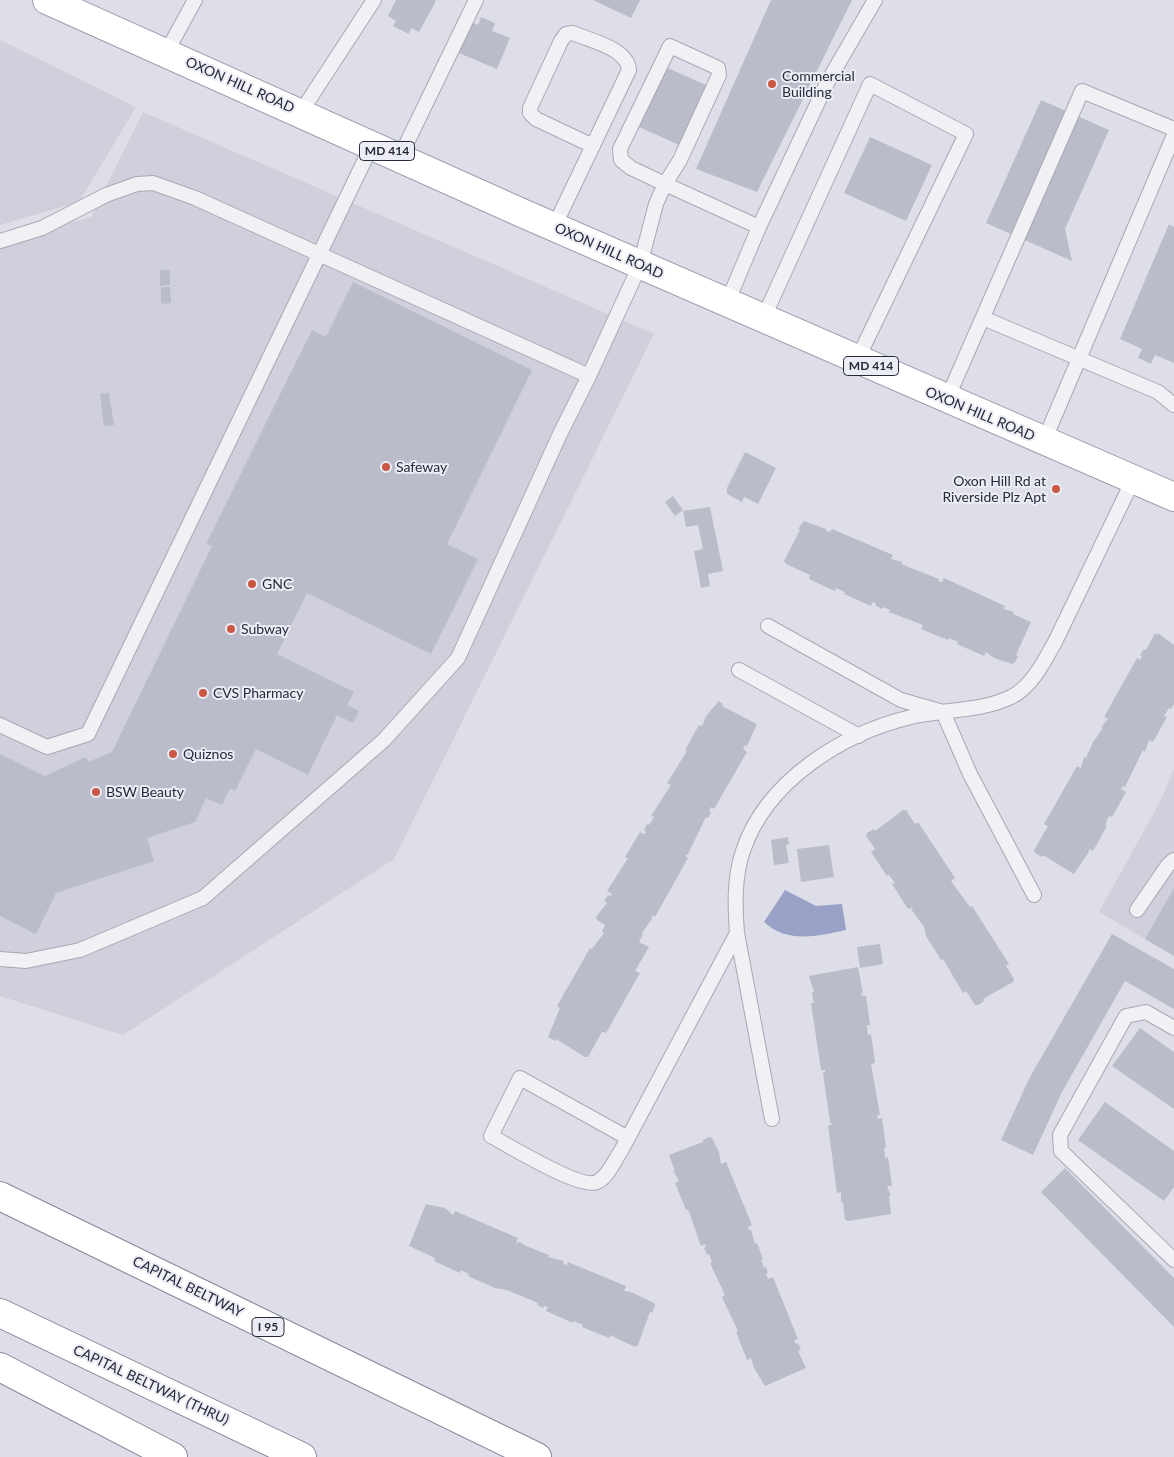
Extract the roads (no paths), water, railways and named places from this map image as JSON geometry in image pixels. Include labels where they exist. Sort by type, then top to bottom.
[{"type":"main road","name":"OXON HILL ROAD","points":[[47,0],[763,319],[1133,480],[1172,491]]},
{"type":"main road","name":"CAPITAL BELTWAY","points":[[0,1196],[537,1457]]},
{"type":"main road","name":"CAPITAL BELTWAY (THRU)","points":[[0,1314],[302,1457]]},
{"type":"main road","points":[[0,1367],[173,1457]]},
{"type":"lane","points":[[166,53],[195,0]]},
{"type":"lane","points":[[300,112],[374,0]]},
{"type":"lane","points":[[400,157],[476,0]]},
{"type":"lane","points":[[727,303],[759,227],[827,83],[875,0]]},
{"type":"lane","points":[[554,227],[593,146],[629,70],[628,61],[621,54],[573,33],[566,34],[561,40],[530,108],[530,113],[536,119],[593,146]]},
{"type":"lane","points":[[0,959],[26,960],[80,950],[203,898],[384,740],[458,658],[560,434],[640,265],[656,204],[665,184],[680,160],[719,75],[718,68],[670,46],[620,149],[620,160],[631,168],[665,184],[759,227]]},
{"type":"lane","points":[[763,319],[870,84],[966,134],[857,360]]},
{"type":"lane","points":[[947,399],[1082,91],[1174,129]]},
{"type":"lane","points":[[1044,441],[1174,135]]},
{"type":"lane","points":[[0,724],[47,746],[88,734],[372,144]]},
{"type":"lane","points":[[0,241],[42,228],[106,195],[138,184],[153,183],[195,198],[589,376]]},
{"type":"lane","points":[[983,318],[1158,392],[1174,405]]},
{"type":"lane","points":[[772,1119],[737,933],[735,907],[737,878],[743,851],[767,806],[814,761],[880,725],[914,716],[991,704],[1012,697],[1031,679],[1042,665],[1055,642],[1133,480]]},
{"type":"lane","points":[[768,626],[901,700],[943,712]]},
{"type":"lane","points":[[739,670],[859,736]]},
{"type":"lane","points":[[943,712],[970,774],[1034,895]]},
{"type":"lane","points":[[1136,910],[1168,865],[1174,860]]},
{"type":"lane","points":[[628,1138],[520,1078],[490,1136],[562,1174],[583,1183],[596,1183],[605,1175],[628,1138],[737,933]]},
{"type":"lane","points":[[1174,1028],[1146,1012],[1126,1016],[1060,1135],[1061,1151],[1174,1260]]},
{"type":"water","points":[[785,890],[816,906],[842,904],[846,930],[814,936],[793,936],[773,929],[764,922]]},
{"type":"place","name":"Commercial Building","points":[[772,84]]},
{"type":"place","name":"Safeway","points":[[386,467]]},
{"type":"place","name":"Oxon Hill Rd at Riverside Plz Apt","points":[[1056,489]]},
{"type":"place","name":"GNC","points":[[252,584]]},
{"type":"place","name":"Subway","points":[[231,629]]},
{"type":"place","name":"CVS Pharmacy","points":[[203,693]]},
{"type":"place","name":"Quiznos","points":[[173,754]]},
{"type":"place","name":"BSW Beauty","points":[[96,792]]}]
